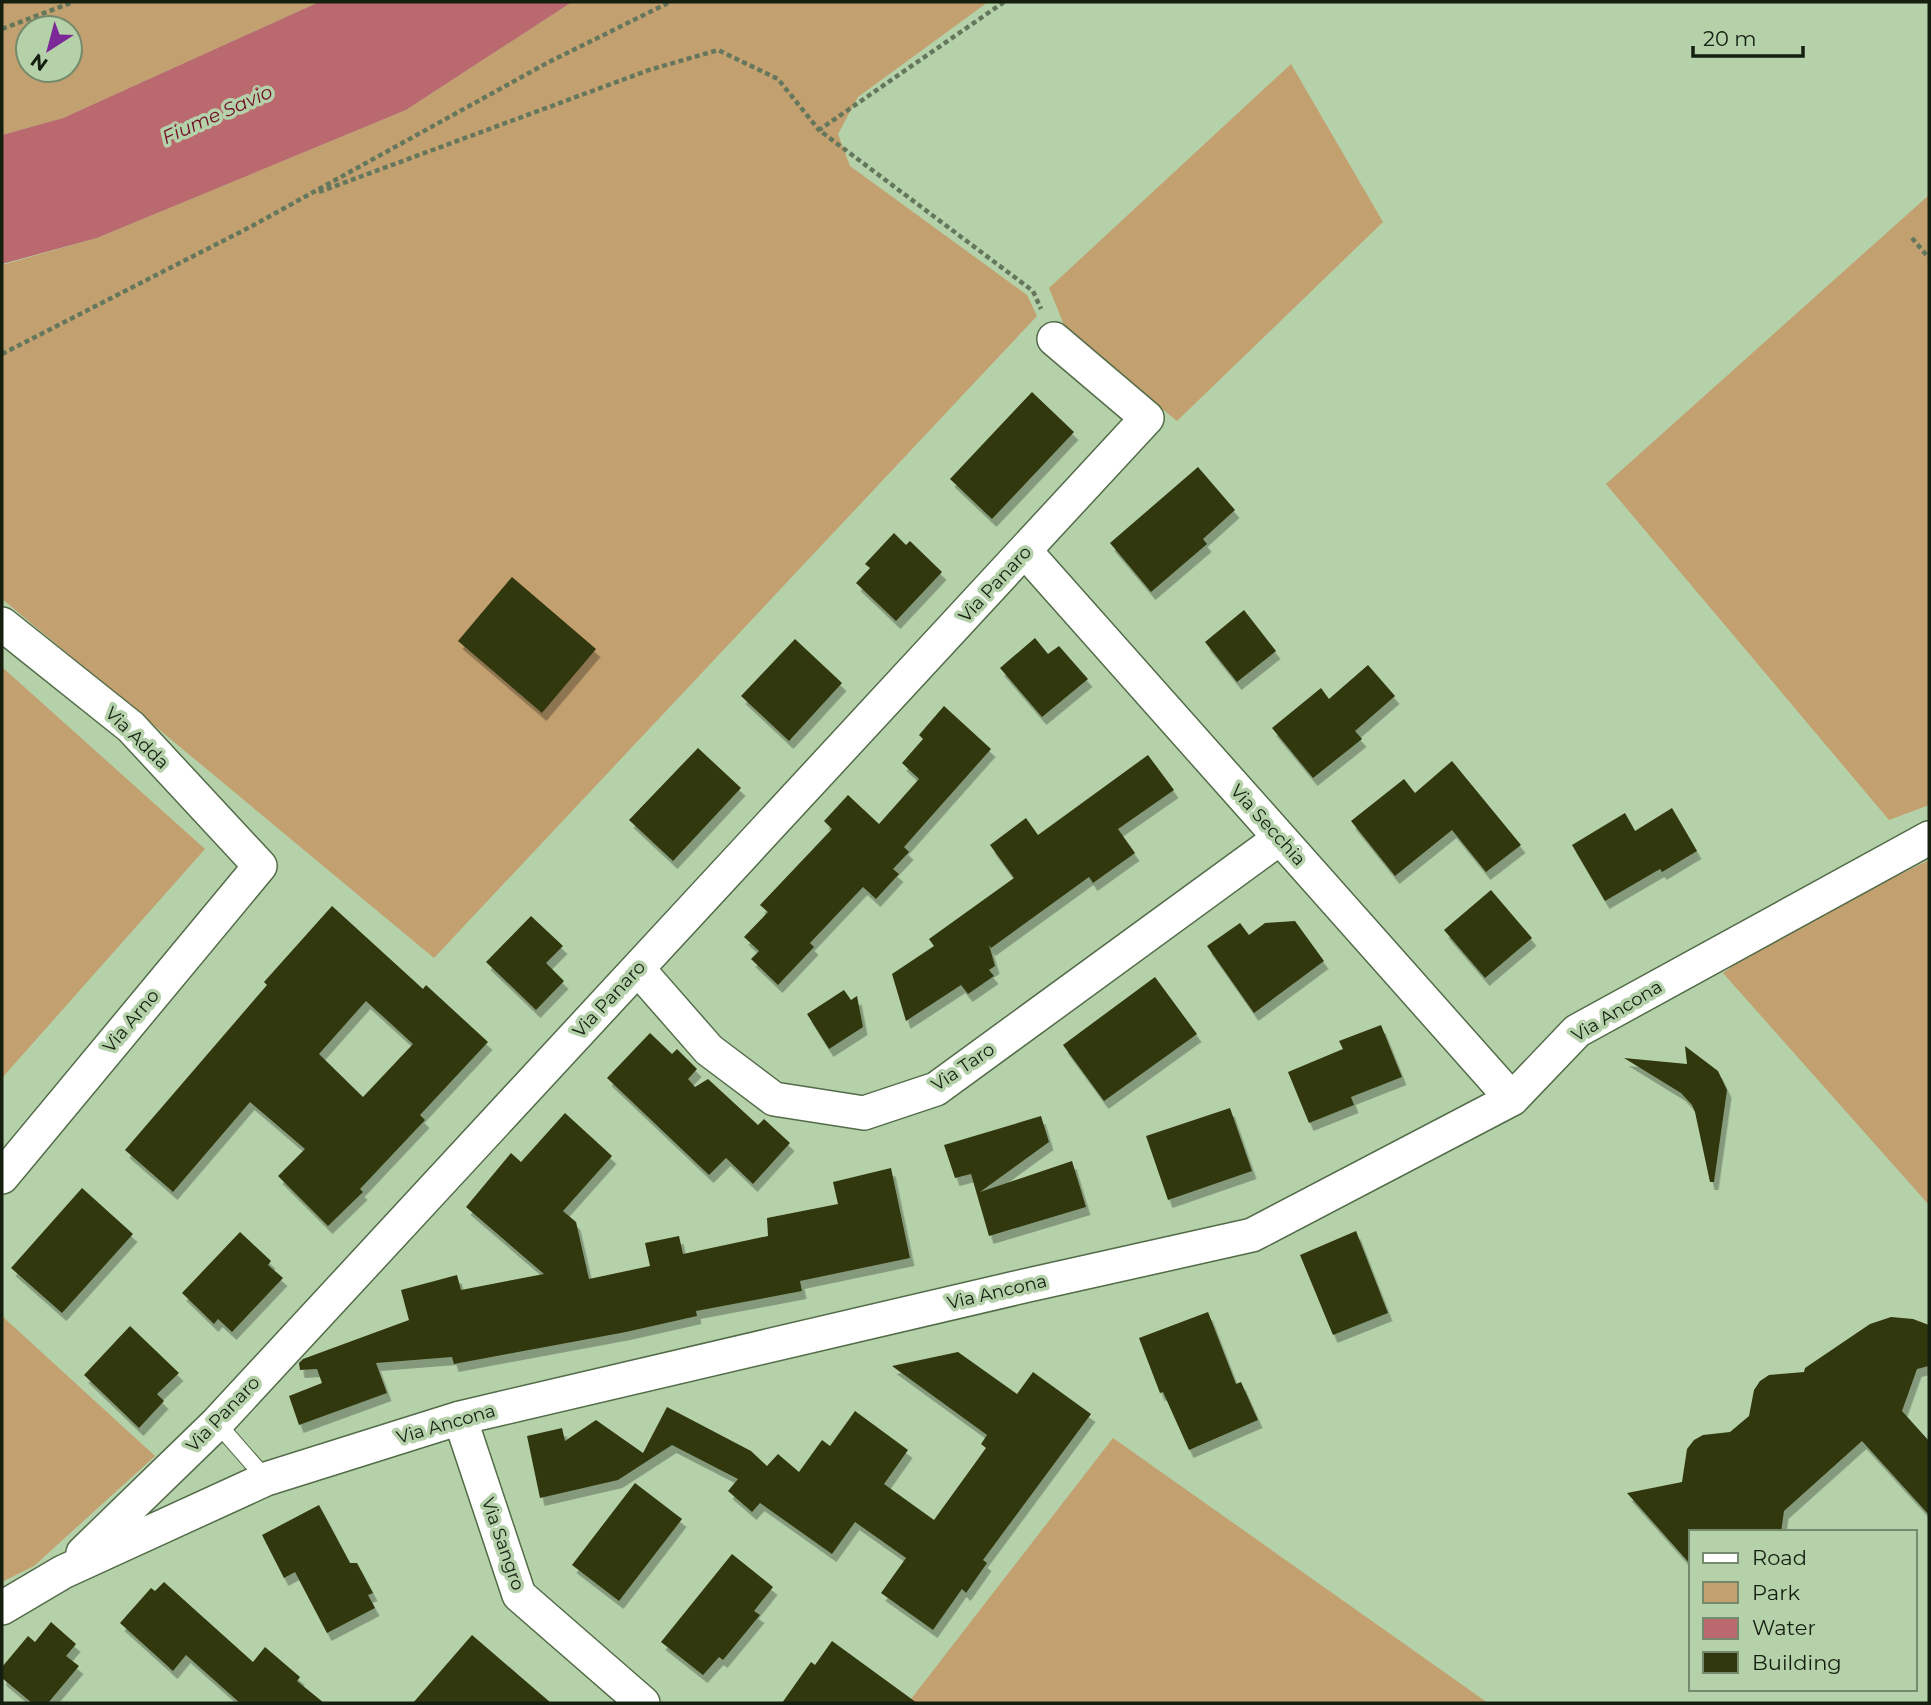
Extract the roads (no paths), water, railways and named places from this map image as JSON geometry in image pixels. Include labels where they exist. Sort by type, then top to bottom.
[{"type":"street","name":"Via Panaro","points":[[64,1572],[217,1423],[1147,418],[1054,339]]},
{"type":"street","name":"Via Secchia","points":[[1026,551],[1511,1099]]},
{"type":"street","name":"Via Adda","points":[[2,624],[131,727],[260,866]]},
{"type":"street","name":"Via Taro","points":[[638,968],[709,1050],[774,1099],[864,1113],[936,1088],[1280,838]]},
{"type":"street","name":"Via Ancona","points":[[2,1608],[64,1572],[266,1479],[460,1418],[1252,1235],[1511,1099],[1577,1031],[1929,838]]},
{"type":"street","name":"Via Arno","points":[[2,1177],[260,866]]},
{"type":"street","name":"Via Sangro","points":[[460,1418],[519,1595],[643,1703]]},
{"type":"lane","points":[[217,1423],[266,1479]]},
{"type":"water","name":"Fiume Savio","points":[[319,2],[572,2],[406,110],[97,238],[2,264],[2,135],[63,118]]}]
